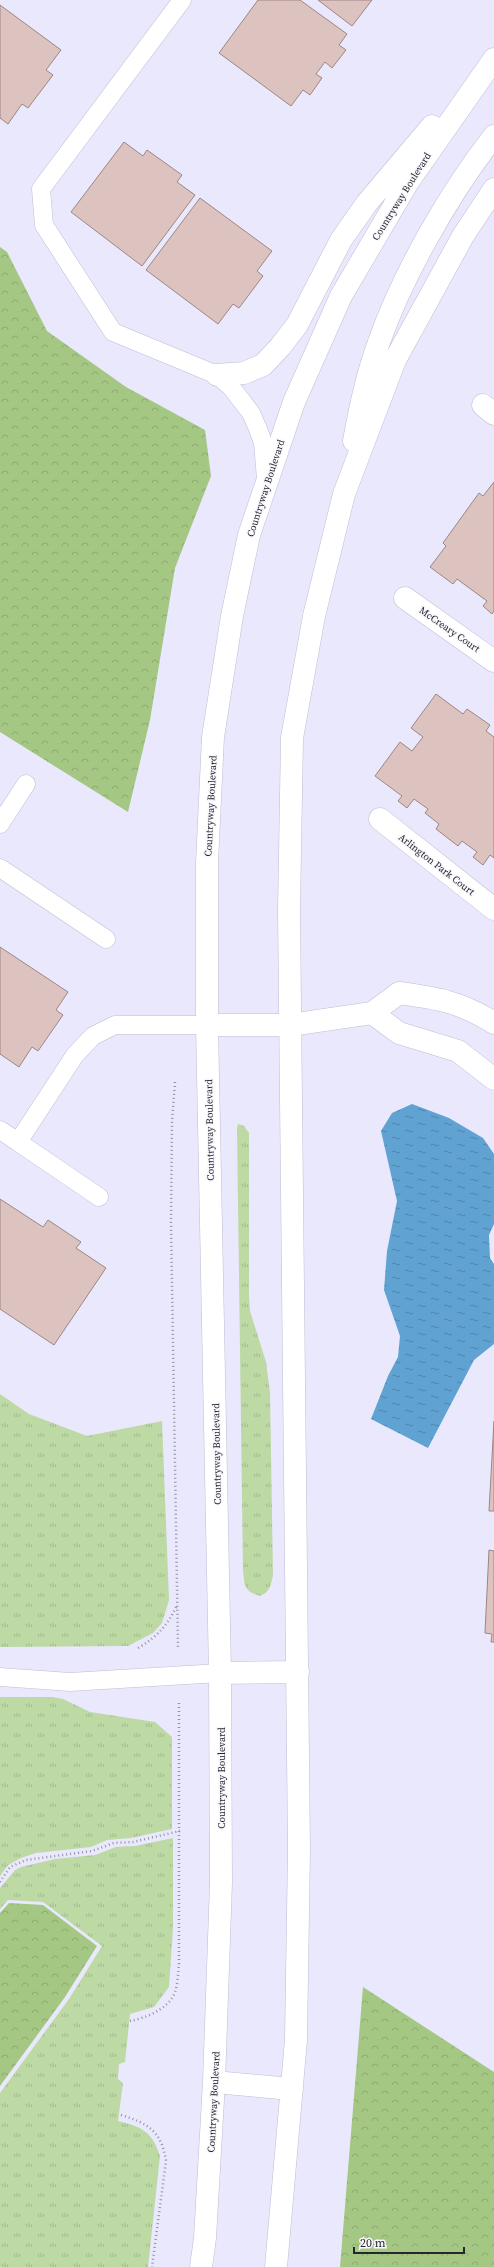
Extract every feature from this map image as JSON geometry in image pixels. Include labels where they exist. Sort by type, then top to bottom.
[{"type":"street","points":[[217,375],[244,372],[263,365],[280,347],[297,325],[341,240],[367,203],[424,134],[486,70]]},
{"type":"street","name":"Countryway Boulevard","points":[[201,2267],[205,2238],[214,2082],[221,1882],[220,1673],[207,1025],[207,863],[213,737],[232,616],[249,535],[294,402],[341,296],[408,182],[486,70]]},
{"type":"street","points":[[276,2267],[296,2040],[299,1899],[298,1672],[289,911],[292,738],[314,616],[344,494],[362,398],[379,341],[422,250],[447,206],[494,136]]},
{"type":"street","points":[[344,494],[395,360],[463,236],[494,189]]},
{"type":"street","name":"McCreary Court","points":[[405,598],[494,661]]},
{"type":"street","name":"Arlington Park Court","points":[[380,819],[494,909]]},
{"type":"street","points":[[207,1025],[290,1024],[372,1013],[399,993],[442,998],[479,1013],[494,1023]]},
{"type":"street","points":[[372,1013],[399,1033],[458,1051],[494,1079]]},
{"type":"street","points":[[220,1673],[298,1672]]},
{"type":"street","points":[[214,2082],[292,2090]]},
{"type":"lane","points":[[182,0],[41,189],[44,226],[113,332],[217,375],[231,387],[258,429],[263,443],[267,482]]},
{"type":"lane","points":[[0,824],[26,784]]},
{"type":"lane","points":[[0,868],[106,939]]},
{"type":"lane","points":[[18,1142],[75,1055],[93,1036],[115,1025],[207,1025]]},
{"type":"lane","points":[[0,1130],[99,1197]]},
{"type":"lane","points":[[0,1677],[70,1682],[220,1673]]},
{"type":"path","points":[[176,1075],[172,1121],[171,1223],[178,1616]]},
{"type":"path","points":[[134,1650],[152,1640],[168,1623],[177,1605]]},
{"type":"path","points":[[130,2022],[145,2018],[161,2008],[175,1993],[179,1964],[179,1746]]},
{"type":"path","points":[[0,1882],[10,1867],[26,1860],[92,1851],[114,1843],[133,1842],[180,1831]]},
{"type":"path","points":[[121,2115],[140,2120],[163,2144],[166,2161],[152,2267]]},
{"type":"green space","points":[[0,247],[7,252],[47,331],[126,387],[205,430],[211,476],[175,568],[150,720],[128,812],[0,732]]},
{"type":"green space","points":[[238,1124],[244,1126],[249,1133],[250,1311],[266,1362],[270,1393],[273,1575],[271,1585],[268,1590],[260,1596],[246,1588],[243,1571]]},
{"type":"green space","points":[[0,1394],[29,1414],[87,1436],[162,1421],[169,1600],[162,1623],[153,1633],[128,1646],[0,1647]]},
{"type":"green space","points":[[0,1697],[52,1697],[63,1699],[90,1712],[155,1722],[172,1737],[172,1829],[131,1838],[107,1840],[91,1847],[36,1853],[21,1858],[8,1865],[0,1876]]},
{"type":"green space","points":[[173,1838],[173,1928],[169,1987],[154,2007],[130,2014],[125,2062],[119,2064],[118,2079],[123,2083],[118,2121],[134,2125],[145,2131],[153,2141],[160,2156],[148,2267],[0,2267],[0,2093],[69,1999],[102,1946],[43,1902],[8,1900],[0,1909],[0,1888],[15,1870],[21,1867],[55,1859],[95,1855],[116,1847],[135,1846]]},
{"type":"green space","points":[[9,1903],[43,1905],[97,1946],[65,1997],[0,2086],[0,1913]]},
{"type":"green space","points":[[363,1987],[494,2072],[494,2267],[340,2267]]},
{"type":"water","points":[[412,1104],[449,1118],[483,1138],[494,1154],[494,1224],[489,1235],[490,1258],[494,1264],[494,1344],[474,1360],[428,1448],[371,1419],[388,1376],[398,1357],[400,1336],[384,1290],[387,1251],[397,1201],[381,1131],[392,1113]]},
{"type":"building","points":[[258,0],[300,0],[347,34],[339,45],[346,50],[332,68],[325,62],[316,74],[322,78],[310,95],[303,90],[291,106],[219,53]]},
{"type":"building","points":[[318,0],[372,0],[352,26]]},
{"type":"building","points":[[0,5],[61,50],[46,70],[53,75],[28,108],[22,104],[8,124],[0,118]]},
{"type":"building","points":[[124,142],[143,156],[147,150],[182,175],[177,182],[195,195],[142,266],[71,212]]},
{"type":"building","points":[[200,198],[272,251],[257,271],[263,276],[239,308],[233,304],[218,324],[146,270]]},
{"type":"building","points":[[494,482],[494,611],[492,614],[483,606],[487,601],[457,579],[453,584],[430,567],[446,546],[443,543],[479,493],[483,496]]},
{"type":"building","points":[[436,694],[463,714],[467,709],[490,725],[486,731],[494,737],[494,858],[490,855],[483,865],[473,857],[477,852],[462,841],[458,846],[436,829],[439,824],[425,813],[428,809],[414,799],[407,808],[398,801],[402,796],[375,776],[400,742],[412,751],[423,737],[411,728]]},
{"type":"building","points":[[0,947],[68,992],[56,1010],[63,1015],[38,1051],[32,1047],[19,1067],[0,1054]]},
{"type":"building","points":[[0,1199],[43,1227],[48,1220],[81,1242],[76,1248],[106,1268],[54,1345],[0,1309]]},
{"type":"building","points":[[494,1421],[494,1511],[489,1511]]},
{"type":"building","points":[[489,1550],[494,1551],[494,1642],[491,1642],[492,1634],[485,1633]]}]
